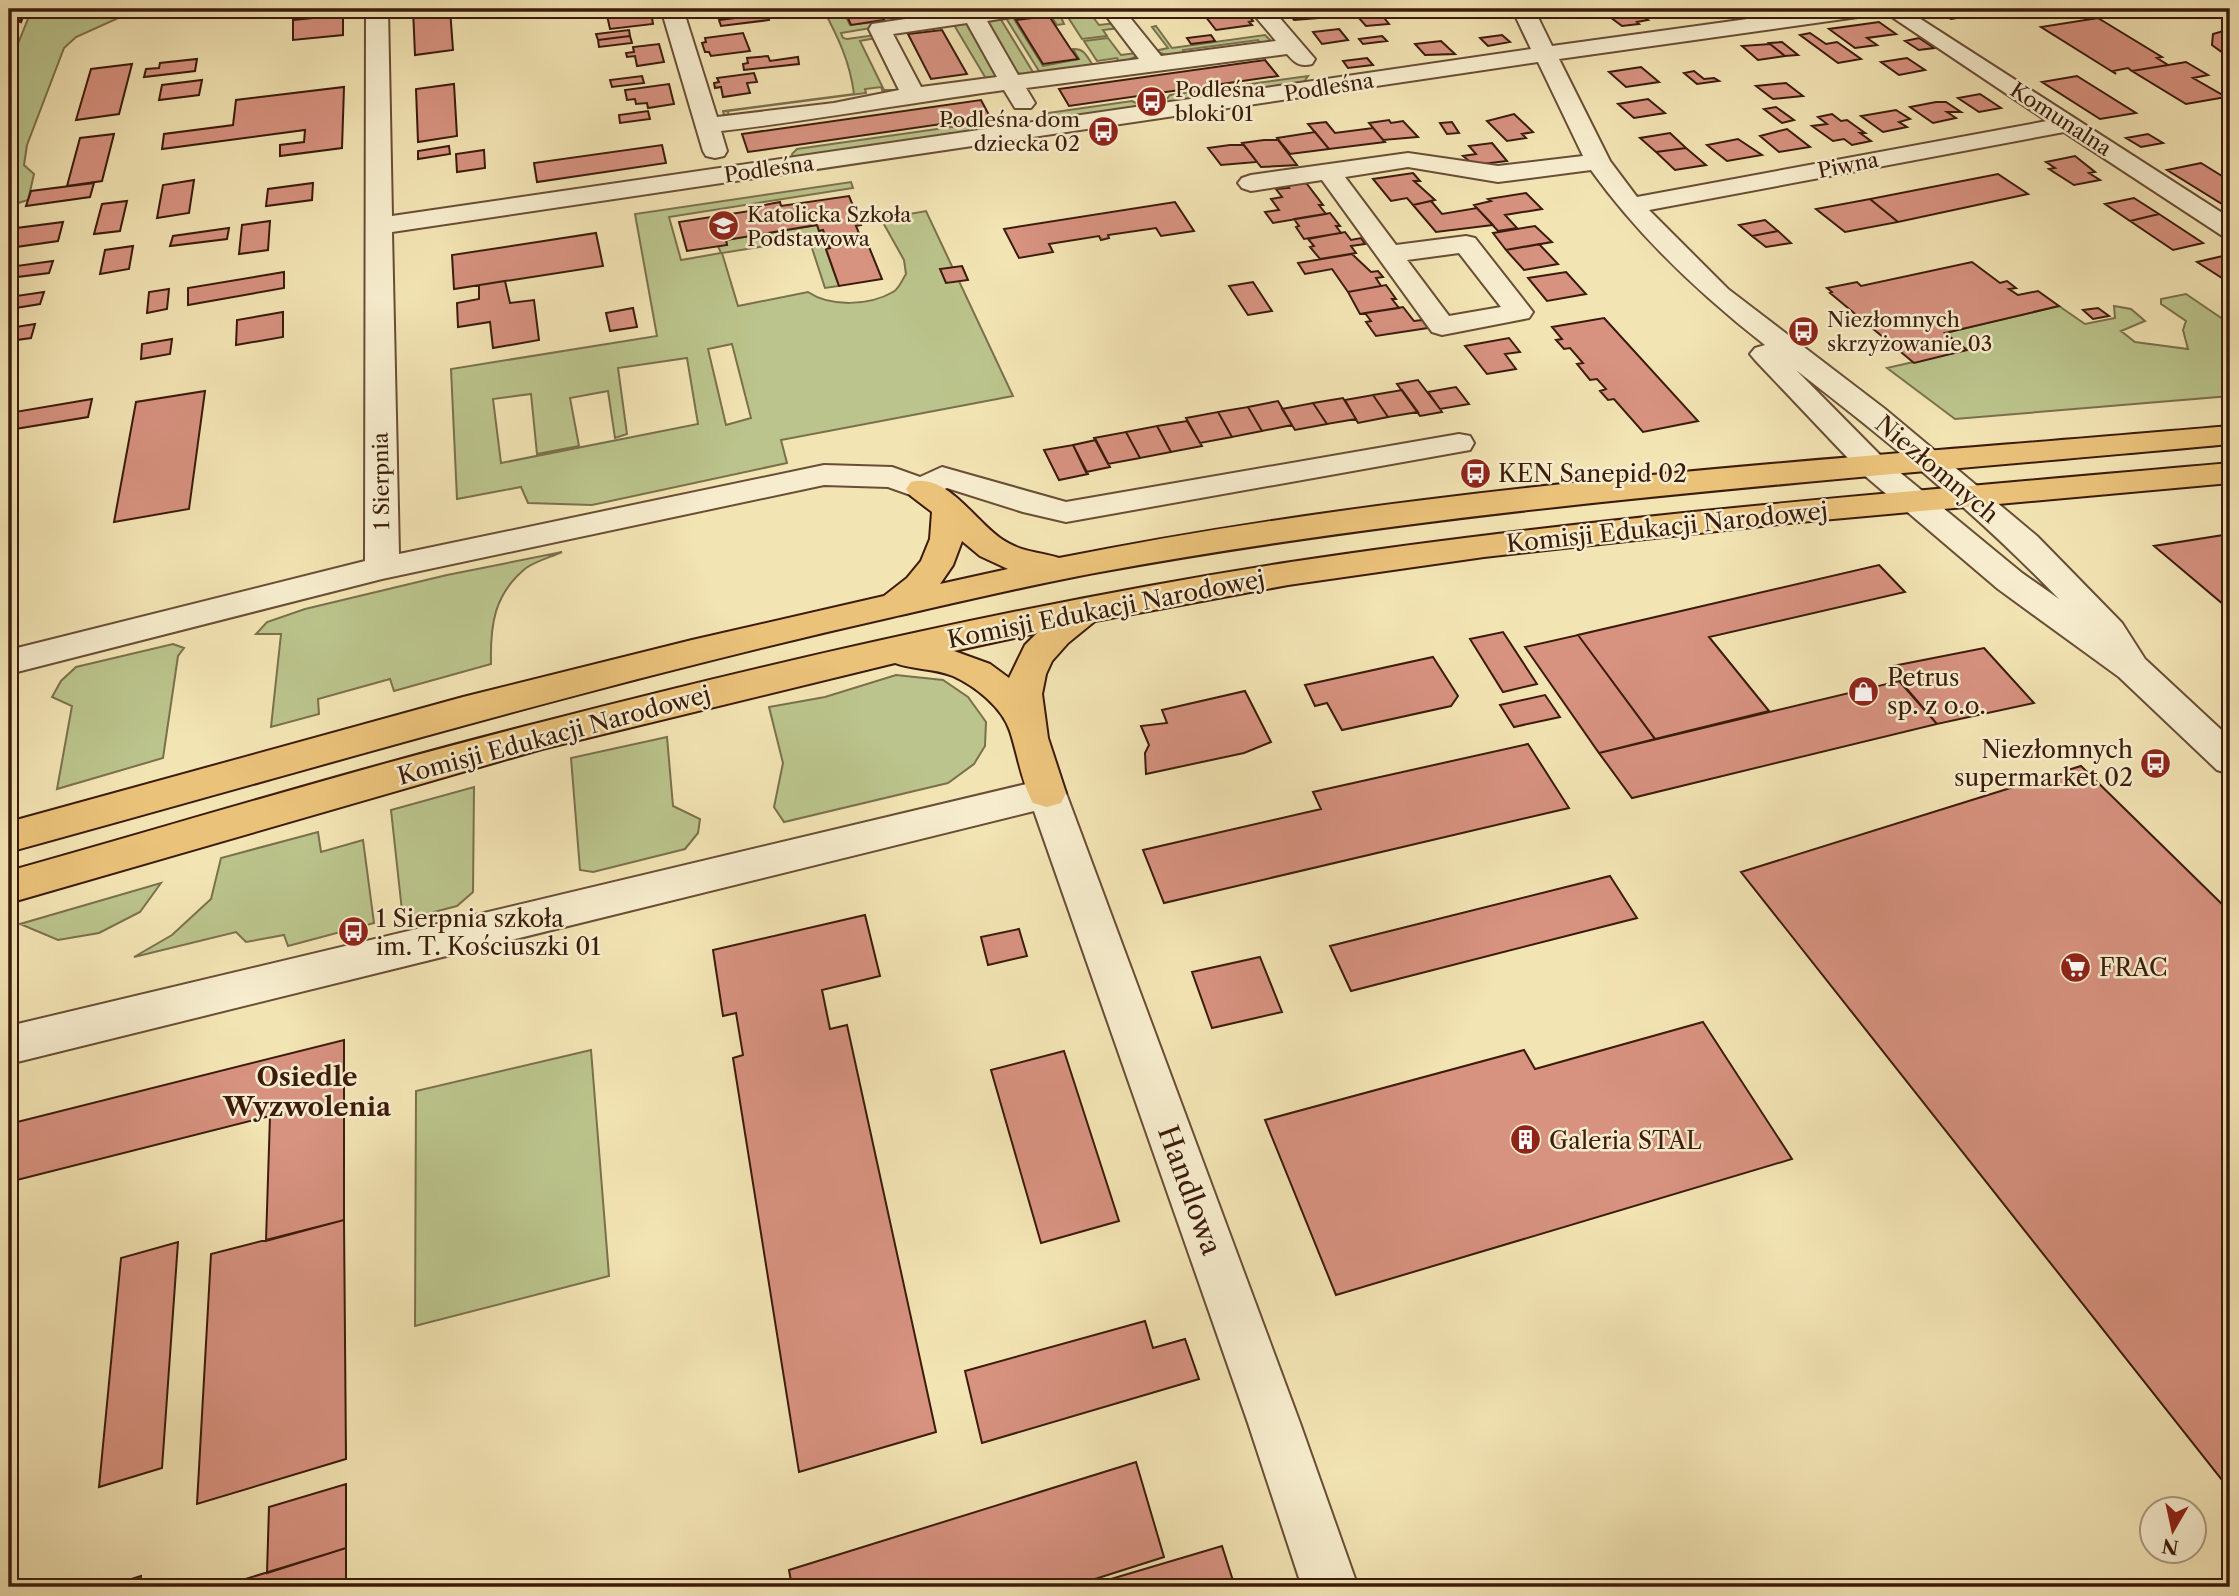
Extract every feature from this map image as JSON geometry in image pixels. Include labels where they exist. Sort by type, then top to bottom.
[{"type":"main road","name":"Komisji Edukacji Narodowej","points":[[9,837],[539,689],[841,616],[1071,567],[1301,528],[1437,509],[2230,435]]},
{"type":"main road","name":"Komisji Edukacji Narodowej","points":[[9,887],[542,735],[864,657],[1087,611],[1287,574],[1484,546],[1913,501],[2230,473]]},
{"type":"main road","points":[[922,489],[940,501],[985,546],[1012,560],[1039,566],[1071,567]]},
{"type":"main road","points":[[894,605],[923,581],[939,560],[950,529],[948,511]]},
{"type":"main road","points":[[1048,793],[1026,724],[1023,692],[1028,668],[1055,634],[1087,611]]},
{"type":"main road","points":[[864,657],[929,657],[974,671],[1002,689],[1026,724]]},
{"type":"street","name":"1 Sierpnia","points":[[377,9],[382,568]]},
{"type":"street","points":[[673,9],[722,176]]},
{"type":"street","points":[[913,95],[880,29],[906,16],[973,15],[1023,9]]},
{"type":"street","points":[[1112,9],[1154,62]]},
{"type":"street","points":[[1260,9],[1329,87]]},
{"type":"street","name":"Niezłomnych","points":[[1523,9],[1598,162],[1630,206],[1718,295],[1756,344],[1875,468],[2010,581],[2132,668],[2230,760]]},
{"type":"street","name":"Podleśna","points":[[378,226],[1865,9]]},
{"type":"street","name":"Komunalna","points":[[1891,9],[2230,229]]},
{"type":"street","points":[[973,15],[1038,130]]},
{"type":"street","points":[[706,126],[828,111],[913,95],[1012,84],[1154,62],[1293,46]]},
{"type":"street","name":"Piwna","points":[[1630,206],[2067,124]]},
{"type":"street","points":[[1251,183],[1408,160],[1498,174],[1598,162]]},
{"type":"street","points":[[1328,171],[1390,254]]},
{"type":"street","name":"Niezłomnych","points":[[1718,295],[1932,462],[2025,544],[2110,631],[2132,668]]},
{"type":"street","points":[[9,662],[382,568],[824,475],[892,477],[922,489],[942,477],[964,480],[1038,508],[1066,512],[1459,443]]},
{"type":"street","points":[[9,1045],[1048,793]]},
{"type":"street","name":"Handlowa","points":[[1048,793],[1274,1423],[1330,1587]]},
{"type":"green space","points":[[32,9],[145,9],[136,10],[76,37],[64,48],[27,145],[24,165],[34,174],[28,200],[15,204],[9,210],[9,66]]},
{"type":"green space","points":[[823,9],[842,9],[850,25],[885,21],[881,11],[888,10],[895,24],[841,33],[843,38],[847,39],[875,35],[876,38],[860,41],[884,90],[899,90],[884,95],[881,87],[865,89],[866,93],[728,111],[729,118],[725,119],[723,111],[854,94],[843,50]]},
{"type":"green space","points":[[1073,9],[1077,15],[1090,13],[1099,25],[1116,23],[1120,28],[1103,30],[1107,36],[1082,39],[1064,11]]},
{"type":"green space","points":[[1059,13],[1064,24],[1057,25],[1050,15],[1014,19],[1043,66],[1079,59],[1073,49],[1077,49],[1085,54],[1094,67],[1042,76],[1006,18]]},
{"type":"green space","points":[[1000,18],[1036,77],[1017,73],[988,22]]},
{"type":"green space","points":[[954,25],[969,25],[998,74],[988,82]]},
{"type":"green space","points":[[1156,26],[1172,48],[1265,35],[1273,43],[1263,46],[1258,40],[1183,50],[1184,54],[1169,56],[1154,51],[1168,48],[1152,27]]},
{"type":"green space","points":[[1108,38],[1121,55],[1137,53],[1137,56],[1120,64],[1117,58],[1097,61],[1084,41]]},
{"type":"green space","points":[[1308,76],[1304,82],[1296,85],[1168,103],[1166,100],[1170,95]]},
{"type":"green space","points":[[1132,101],[1144,107],[1058,119],[1041,114]]},
{"type":"green space","points":[[1022,117],[1022,120],[1014,125],[793,158],[792,154],[797,149]]},
{"type":"green space","points":[[851,182],[853,188],[669,217],[681,260],[721,253],[718,246],[727,245],[726,240],[817,225],[823,230],[830,248],[826,250],[839,286],[825,288],[809,239],[722,253],[738,306],[808,292],[827,300],[850,303],[873,300],[893,292],[906,274],[904,260],[881,219],[926,211],[1013,396],[781,440],[787,463],[592,505],[528,503],[521,487],[457,499],[451,369],[657,336],[635,214]],"holes":[[[732,344],[751,418],[726,425],[708,349]],[[687,358],[698,424],[501,463],[493,399],[531,394],[537,454],[579,446],[570,398],[608,391],[615,438],[627,434],[618,368]]]},
{"type":"green space","points":[[2186,294],[2230,324],[2230,396],[1955,419],[1887,368],[1966,350],[1945,333],[2059,306],[2085,324],[2115,318],[2114,306],[2131,309],[2145,321],[2121,331],[2135,342],[2188,349],[2183,330],[2186,321],[2161,304],[2161,299]]},
{"type":"green space","points":[[562,552],[526,568],[507,588],[493,623],[491,664],[394,691],[390,679],[318,699],[319,714],[271,727],[281,634],[256,634],[267,622],[305,609],[447,575]]},
{"type":"green space","points":[[173,644],[184,648],[178,656],[163,758],[57,789],[72,706],[52,697],[61,681],[76,667]]},
{"type":"green space","points":[[896,675],[943,680],[968,697],[986,722],[985,746],[974,764],[948,783],[784,822],[774,807],[783,763],[769,707],[825,697]]},
{"type":"green space","points":[[667,737],[673,806],[700,819],[698,833],[685,849],[593,872],[580,870],[571,758]]},
{"type":"green space","points":[[474,787],[473,892],[457,906],[403,920],[391,810]]},
{"type":"green space","points":[[318,832],[321,852],[363,840],[374,923],[288,946],[284,935],[246,942],[236,932],[134,957],[172,935],[211,899],[221,858]]},
{"type":"green space","points":[[161,883],[140,912],[99,933],[58,940],[20,924]]},
{"type":"green space","points":[[591,1050],[609,1276],[415,1326],[416,1091]]},
{"type":"building","points":[[413,9],[450,9],[453,50],[415,55]]},
{"type":"building","points":[[692,9],[742,9],[744,15],[699,18]]},
{"type":"building","points":[[844,9],[878,9],[884,20],[851,25]]},
{"type":"building","points":[[1238,9],[1245,11],[1253,21],[1249,22],[1252,25],[1216,30],[1202,12]]},
{"type":"building","points":[[1279,9],[1325,9],[1333,17],[1294,20],[1291,16],[1286,17]]},
{"type":"building","points":[[1443,9],[1469,9],[1472,17],[1447,17]]},
{"type":"building","points":[[1651,9],[1645,10],[1653,16],[1637,22],[1639,24],[1622,26],[1606,14]]},
{"type":"building","points":[[2012,9],[1951,19],[1936,10]]},
{"type":"building","points":[[606,11],[654,11],[656,18],[652,18],[653,24],[610,29]]},
{"type":"building","points":[[767,14],[769,20],[721,26],[719,20]]},
{"type":"building","points":[[1381,14],[1389,24],[1366,26],[1358,17]]},
{"type":"building","points":[[343,15],[343,35],[293,40],[293,20]]},
{"type":"building","points":[[1049,16],[1078,59],[1043,64],[1016,20]]},
{"type":"building","points":[[2098,18],[2162,57],[2157,58],[2168,65],[2113,71],[2116,74],[2041,27]]},
{"type":"building","points":[[1879,22],[1896,34],[1867,38],[1877,45],[1855,48],[1829,29]]},
{"type":"building","points":[[1339,29],[1348,40],[1322,44],[1313,32]]},
{"type":"building","points":[[2230,29],[2230,58],[2212,45],[2213,34]]},
{"type":"building","points":[[629,30],[630,36],[598,40],[596,34]]},
{"type":"building","points":[[942,30],[967,74],[931,79],[908,34]]},
{"type":"building","points":[[743,33],[750,51],[711,56],[709,52],[705,52],[702,43],[706,42],[705,38]]},
{"type":"building","points":[[1810,33],[1826,44],[1837,42],[1861,59],[1838,63],[1800,35]]},
{"type":"building","points":[[1211,35],[1215,41],[1191,44],[1187,38]]},
{"type":"building","points":[[1502,35],[1510,42],[1488,46],[1480,38]]},
{"type":"building","points":[[630,36],[632,43],[599,47],[598,40]]},
{"type":"building","points":[[1382,36],[1387,41],[1363,44],[1359,39]]},
{"type":"building","points":[[1919,38],[1934,48],[1919,50],[1905,41]]},
{"type":"building","points":[[1441,41],[1455,54],[1425,55],[1415,44]]},
{"type":"building","points":[[1782,42],[1798,55],[1785,56],[1769,43]]},
{"type":"building","points":[[659,44],[664,62],[637,66],[635,56],[627,57],[626,53],[634,52],[633,47]]},
{"type":"building","points":[[1770,44],[1785,56],[1758,60],[1742,46]]},
{"type":"building","points":[[768,56],[770,61],[798,57],[799,64],[744,70],[743,64],[748,63],[747,58]]},
{"type":"building","points":[[1367,58],[1373,65],[1348,68],[1343,61]]},
{"type":"building","points":[[1907,58],[1925,70],[1899,75],[1881,62]]},
{"type":"building","points":[[197,59],[195,71],[144,77],[146,69],[159,68],[160,63]]},
{"type":"building","points":[[1265,60],[1278,76],[1069,106],[1059,89]]},
{"type":"building","points":[[2186,62],[2208,75],[2193,78],[2226,97],[2186,104],[2132,71]]},
{"type":"building","points":[[132,64],[119,114],[76,120],[91,69]]},
{"type":"building","points":[[1641,67],[1659,82],[1626,87],[1609,72]]},
{"type":"building","points":[[1694,71],[1704,79],[1714,78],[1719,81],[1697,84],[1684,73]]},
{"type":"building","points":[[754,73],[757,82],[747,83],[750,93],[723,97],[721,87],[715,88],[714,83],[719,82],[717,78]]},
{"type":"building","points":[[642,76],[644,83],[612,87],[610,80]]},
{"type":"building","points":[[2077,76],[2136,113],[2100,119],[2042,82]]},
{"type":"building","points":[[202,80],[199,95],[159,100],[162,85]]},
{"type":"building","points":[[1786,83],[1803,96],[1773,99],[1756,86]]},
{"type":"building","points":[[454,84],[457,136],[418,142],[416,89]]},
{"type":"building","points":[[669,84],[674,104],[648,108],[647,103],[636,104],[635,99],[627,100],[625,90]]},
{"type":"building","points":[[344,87],[342,148],[280,156],[280,145],[304,142],[305,130],[162,149],[164,134],[233,125],[236,100]]},
{"type":"building","points":[[1980,94],[2001,108],[1979,112],[1958,98]]},
{"type":"building","points":[[1648,99],[1665,113],[1634,118],[1618,104]]},
{"type":"building","points":[[981,100],[990,117],[748,152],[742,134]]},
{"type":"building","points":[[1946,102],[1961,112],[1947,112],[1956,118],[1933,123],[1910,107]]},
{"type":"building","points":[[1776,107],[1794,120],[1782,123],[1764,109]]},
{"type":"building","points":[[1896,110],[1910,119],[1899,122],[1907,127],[1883,132],[1861,116]]},
{"type":"building","points":[[648,111],[650,119],[620,123],[619,115]]},
{"type":"building","points":[[1514,114],[1533,132],[1522,134],[1526,138],[1507,141],[1487,121]]},
{"type":"building","points":[[1832,114],[1841,121],[1847,120],[1871,141],[1852,145],[1844,139],[1833,141],[1812,126],[1827,124],[1818,117]]},
{"type":"building","points":[[1389,120],[1391,123],[1403,121],[1418,137],[1383,140],[1369,123]]},
{"type":"building","points":[[1326,122],[1335,133],[1373,128],[1385,142],[1329,149],[1308,124]]},
{"type":"building","points":[[1452,122],[1459,133],[1447,134],[1440,123]]},
{"type":"building","points":[[1787,129],[1810,147],[1779,152],[1760,136]]},
{"type":"building","points":[[1315,132],[1329,149],[1290,154],[1277,138]]},
{"type":"building","points":[[1670,133],[1686,148],[1656,152],[1640,138]]},
{"type":"building","points":[[114,134],[102,181],[67,186],[80,138]]},
{"type":"building","points":[[2148,134],[2163,143],[2141,147],[2126,138]]},
{"type":"building","points":[[1738,139],[1762,155],[1727,161],[1707,145]]},
{"type":"building","points":[[1278,140],[1297,165],[1261,167],[1242,143]]},
{"type":"building","points":[[1492,143],[1507,161],[1474,165],[1463,156],[1476,154],[1469,146]]},
{"type":"building","points":[[662,145],[666,163],[537,182],[534,163]]},
{"type":"building","points":[[1244,145],[1257,162],[1221,165],[1208,148]]},
{"type":"building","points":[[449,146],[450,154],[418,159],[418,151]]},
{"type":"building","points":[[1686,148],[1706,165],[1675,170],[1656,152]]},
{"type":"building","points":[[484,150],[485,168],[457,172],[456,154]]},
{"type":"building","points":[[2075,156],[2095,172],[2089,173],[2100,180],[2074,185],[2049,169],[2055,168],[2046,162]]},
{"type":"building","points":[[2201,163],[2230,181],[2230,209],[2167,170]]},
{"type":"building","points":[[1413,173],[1420,181],[1414,181],[1435,200],[1413,205],[1407,198],[1391,201],[1373,179]]},
{"type":"building","points":[[1998,174],[2028,194],[1898,222],[1870,199]]},
{"type":"building","points":[[194,180],[189,213],[157,218],[163,185]]},
{"type":"building","points":[[1301,181],[1307,184],[1323,205],[1319,205],[1326,214],[1273,223],[1265,212],[1279,210],[1271,199],[1282,197],[1276,189],[1289,188],[1286,184]]},
{"type":"building","points":[[94,183],[90,197],[26,206],[31,191]]},
{"type":"building","points":[[313,183],[312,200],[266,206],[268,189]]},
{"type":"building","points":[[1526,193],[1542,209],[1505,215],[1517,228],[1498,231],[1474,205],[1491,201],[1488,199]]},
{"type":"building","points":[[849,196],[861,225],[856,226],[863,243],[867,242],[882,279],[839,286],[826,249],[830,248],[823,230],[819,231],[817,225],[726,240],[727,245],[687,251],[679,222],[750,211],[749,207],[780,202],[781,206]]},
{"type":"building","points":[[2134,198],[2159,214],[2130,221],[2105,204]]},
{"type":"building","points":[[1870,199],[1898,222],[1845,232],[1816,209]]},
{"type":"building","points":[[127,201],[120,231],[94,234],[102,204]]},
{"type":"building","points":[[1431,201],[1442,214],[1477,208],[1493,225],[1436,232],[1413,205]]},
{"type":"building","points":[[1175,202],[1194,231],[1161,236],[1156,228],[1108,235],[1109,238],[1101,240],[1099,236],[1049,244],[1053,252],[1019,258],[1004,229]]},
{"type":"building","points":[[1330,213],[1340,226],[1336,226],[1341,233],[1304,239],[1296,227],[1299,226],[1294,219]]},
{"type":"building","points":[[2159,214],[2203,243],[2173,250],[2130,221]]},
{"type":"building","points":[[1765,220],[1778,231],[1752,236],[1739,225]]},
{"type":"building","points":[[270,221],[268,250],[239,254],[242,225]]},
{"type":"building","points":[[63,222],[58,241],[9,248],[9,229]]},
{"type":"building","points":[[1535,226],[1552,242],[1506,250],[1493,233]]},
{"type":"building","points":[[229,228],[227,239],[170,246],[173,236]]},
{"type":"building","points":[[1778,231],[1791,243],[1766,247],[1752,236]]},
{"type":"building","points":[[1345,232],[1351,240],[1361,238],[1365,244],[1351,246],[1356,253],[1320,259],[1310,247],[1314,246],[1308,239]]},
{"type":"building","points":[[596,233],[603,266],[454,289],[452,255]]},
{"type":"building","points":[[1539,244],[1558,264],[1524,270],[1506,250]]},
{"type":"building","points":[[133,246],[129,269],[100,274],[105,250]]},
{"type":"building","points":[[1352,254],[1371,272],[1378,271],[1383,277],[1376,278],[1381,286],[1348,292],[1332,269],[1305,274],[1298,263]]},
{"type":"building","points":[[2227,255],[2230,258],[2230,279],[2225,280],[2197,262]]},
{"type":"building","points":[[53,261],[49,273],[9,278],[9,267]]},
{"type":"building","points":[[1972,262],[2000,283],[2007,281],[2016,288],[2009,289],[2018,295],[2038,291],[2059,306],[1945,333],[1967,350],[1914,363],[1827,288],[1857,282],[1861,286]]},
{"type":"building","points":[[962,266],[968,280],[946,283],[940,269]]},
{"type":"building","points":[[284,272],[284,288],[188,305],[188,288]]},
{"type":"building","points":[[1566,272],[1586,294],[1547,301],[1528,278]]},
{"type":"building","points":[[505,281],[510,303],[534,300],[539,340],[493,348],[490,322],[458,327],[457,303],[479,299],[479,285]]},
{"type":"building","points":[[1253,282],[1272,311],[1248,315],[1229,286]]},
{"type":"building","points":[[1386,285],[1399,308],[1360,314],[1348,292]]},
{"type":"building","points":[[169,289],[167,309],[147,313],[149,292]]},
{"type":"building","points":[[44,292],[40,304],[9,309],[9,297]]},
{"type":"building","points":[[1403,307],[1414,321],[1422,320],[1428,328],[1376,336],[1366,322],[1371,321],[1365,313]]},
{"type":"building","points":[[633,308],[637,327],[610,331],[606,313]]},
{"type":"building","points":[[2098,308],[2109,316],[2093,319],[2083,310]]},
{"type":"building","points":[[283,312],[283,337],[236,345],[237,320]]},
{"type":"building","points":[[1604,318],[1698,421],[1643,432],[1614,399],[1608,400],[1600,391],[1606,389],[1597,379],[1590,380],[1577,364],[1583,363],[1570,348],[1564,349],[1556,340],[1562,339],[1552,327]]},
{"type":"building","points":[[35,324],[31,338],[9,341],[9,328]]},
{"type":"building","points":[[1509,338],[1520,352],[1505,354],[1516,369],[1487,374],[1465,346]]},
{"type":"building","points":[[172,339],[170,354],[141,359],[142,344]]},
{"type":"building","points":[[1418,380],[1442,412],[1420,416],[1397,384]]},
{"type":"building","points":[[1456,387],[1469,404],[1440,409],[1428,392]]},
{"type":"building","points":[[1402,390],[1418,412],[1388,417],[1373,395]]},
{"type":"building","points":[[205,391],[189,509],[114,522],[136,402]]},
{"type":"building","points":[[1373,395],[1388,417],[1358,423],[1345,400]]},
{"type":"building","points":[[1343,398],[1356,419],[1327,424],[1313,403]]},
{"type":"building","points":[[92,399],[88,417],[9,430],[9,413]]},
{"type":"building","points":[[1278,401],[1292,425],[1262,431],[1248,407]]},
{"type":"building","points":[[1313,403],[1327,424],[1295,430],[1282,409]]},
{"type":"building","points":[[1248,407],[1262,431],[1232,437],[1218,412]]},
{"type":"building","points":[[1218,412],[1232,437],[1200,443],[1186,418]]},
{"type":"building","points":[[1187,421],[1202,446],[1171,452],[1157,426]]},
{"type":"building","points":[[1157,426],[1171,452],[1140,458],[1126,432]]},
{"type":"building","points":[[1126,432],[1140,458],[1108,464],[1094,438]]},
{"type":"building","points":[[1096,440],[1110,467],[1086,472],[1073,445]]},
{"type":"building","points":[[1073,445],[1088,474],[1059,480],[1044,450]]},
{"type":"building","points":[[2230,534],[2230,610],[2154,546]]},
{"type":"building","points":[[1879,565],[1905,592],[1709,637],[1769,711],[1655,739],[1578,635]]},
{"type":"building","points":[[1503,632],[1537,684],[1503,692],[1470,639]]},
{"type":"building","points":[[1578,635],[1655,739],[1599,753],[1525,647]]},
{"type":"building","points":[[1984,648],[2034,703],[1937,724],[1888,667]]},
{"type":"building","points":[[1433,657],[1458,696],[1451,706],[1342,730],[1327,703],[1315,706],[1305,685]]},
{"type":"building","points":[[1899,681],[1937,724],[1632,798],[1599,753]]},
{"type":"building","points":[[1245,691],[1271,742],[1244,753],[1146,774],[1145,753],[1149,745],[1141,726],[1167,723],[1162,710]]},
{"type":"building","points":[[1545,695],[1560,717],[1514,727],[1500,705]]},
{"type":"building","points":[[1528,744],[1569,808],[1164,903],[1143,850],[1321,809],[1313,792]]},
{"type":"building","points":[[2081,766],[2230,912],[2230,1490],[1741,872]]},
{"type":"building","points":[[1610,876],[1637,918],[1351,991],[1330,946]]},
{"type":"building","points":[[865,915],[880,976],[822,990],[830,1029],[847,1025],[936,1432],[799,1472],[733,1058],[743,1055],[736,1013],[723,1016],[713,950]]},
{"type":"building","points":[[1019,929],[1027,956],[988,965],[981,937]]},
{"type":"building","points":[[1260,957],[1282,1012],[1212,1028],[1192,972]]},
{"type":"building","name":"Galeria STAL","points":[[1703,1022],[1792,1159],[1336,1295],[1265,1120],[1524,1050],[1535,1069]]},
{"type":"building","points":[[344,1040],[344,1220],[266,1241],[270,1116],[9,1182],[9,1124]]},
{"type":"building","points":[[1064,1051],[1119,1221],[1041,1243],[991,1070]]},
{"type":"building","points":[[344,1220],[346,1459],[197,1504],[211,1254]]},
{"type":"building","points":[[178,1242],[162,1468],[99,1487],[121,1258]]},
{"type":"building","points":[[1145,1321],[1153,1348],[1185,1339],[1199,1379],[982,1443],[965,1371]]},
{"type":"building","points":[[1136,1462],[1164,1557],[1070,1587],[792,1587],[789,1570]]},
{"type":"building","points":[[346,1484],[346,1548],[267,1573],[269,1507]]},
{"type":"building","points":[[1222,1546],[1235,1587],[1084,1587]]},
{"type":"building","points":[[346,1548],[346,1587],[239,1587],[239,1581]]},
{"type":"building","points":[[141,1576],[140,1587],[107,1587]]},
{"type":"railway","points":[[9,53],[25,9]]},
{"type":"place","name":"Podleśna bloki 01","points":[[1152,101]]},
{"type":"place","name":"Podleśna dom dziecka 02","points":[[1103,131]]},
{"type":"place","name":"Katolicka Szkoła Podstawowa","points":[[724,226]]},
{"type":"place","name":"Niezłomnych skrzyżowanie 03","points":[[1804,331]]},
{"type":"place","name":"KEN Sanepid 02","points":[[1475,473]]},
{"type":"place","name":"Petrus sp. z o.o.","points":[[1864,691]]},
{"type":"place","name":"Niezłomnych supermarket 02","points":[[2156,763]]},
{"type":"place","name":"1 Sierpnia szkoła im. T. Kościuszki 01","points":[[353,932]]},
{"type":"place","name":"FRAC","points":[[2076,967]]},
{"type":"place","name":"Galeria STAL","points":[[1526,1140]]},
{"type":"district","name":"Osiedle Wyzwolenia","points":[[307,1092]]}]
